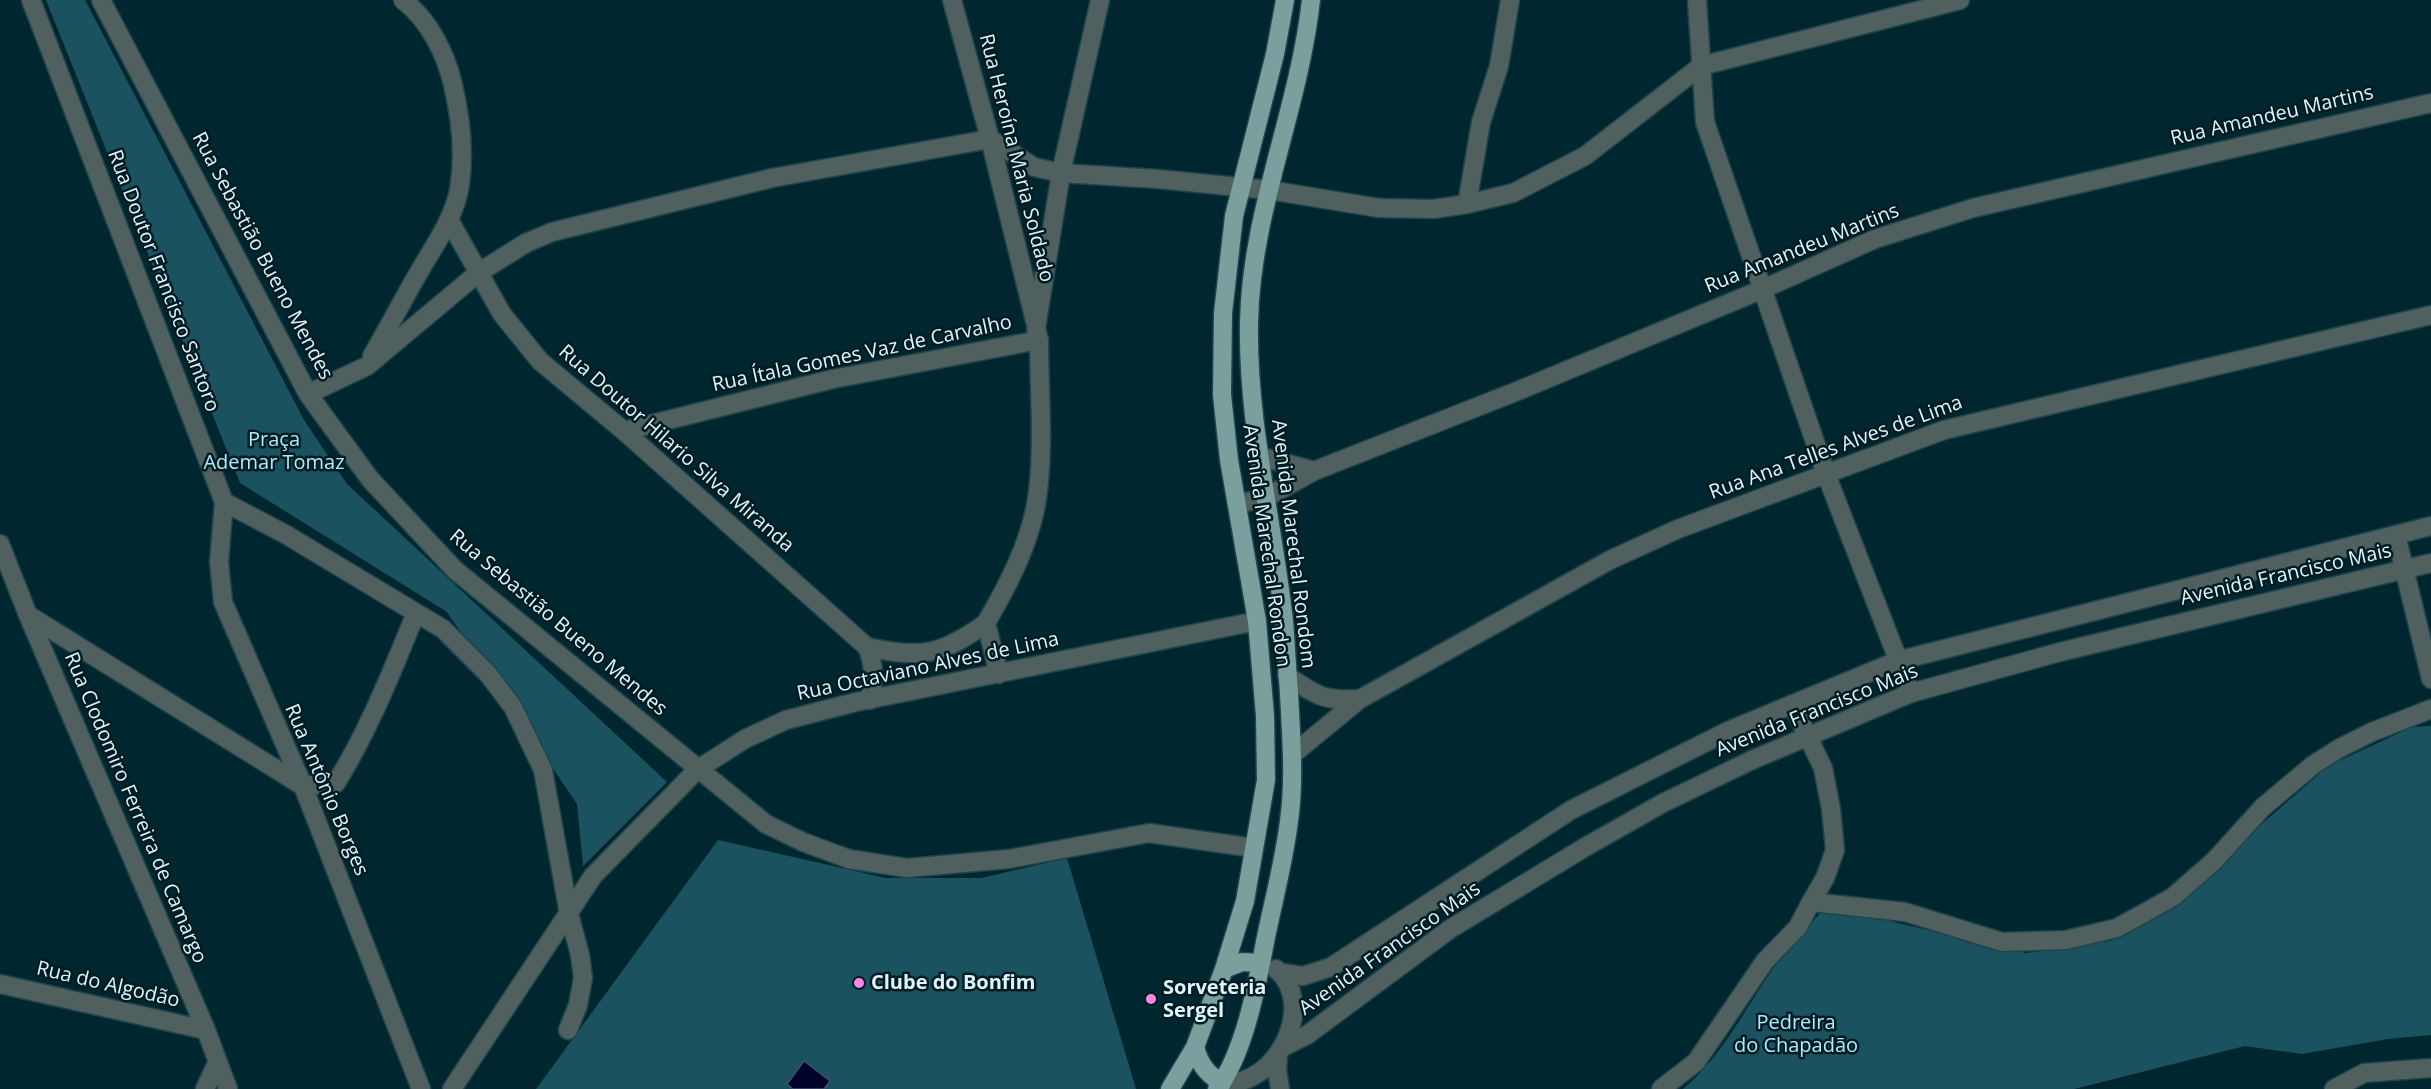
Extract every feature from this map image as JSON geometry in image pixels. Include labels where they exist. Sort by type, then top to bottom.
[{"type":"main road","name":"Avenida Marechal Rondon","points":[[1170,1089],[1195,1047],[1224,969],[1245,901],[1266,780],[1265,716],[1257,621],[1228,460],[1222,361],[1223,313],[1228,261],[1240,186],[1258,124],[1285,0]]},
{"type":"main road","name":"Avenida Marechal Rondom","points":[[1226,1086],[1253,1002],[1289,821],[1293,753],[1284,620],[1252,400],[1249,322],[1256,255],[1269,190],[1296,90],[1308,31],[1311,0]]},
{"type":"main road","points":[[1224,969],[1242,962],[1261,963]]},
{"type":"main road","points":[[1195,1047],[1199,1062],[1207,1073],[1226,1086]]},
{"type":"street","name":"Rua Doutor Francisco Santoro","points":[[31,0],[224,502]]},
{"type":"street","name":"Rua Sebastião Bueno Mendes","points":[[101,0],[308,394],[370,480],[410,525],[455,570],[766,824],[803,842],[849,859],[907,868],[1009,859],[1149,832],[1254,848]]},
{"type":"street","points":[[367,366],[449,220],[459,191],[462,160],[458,106],[449,66],[435,38],[403,0]]},
{"type":"street","name":"Rua Heroína Maria Soldado","points":[[952,0],[990,139],[1038,334]]},
{"type":"street","points":[[867,647],[895,653],[914,654],[937,651],[962,641],[986,623],[1022,551],[1035,506],[1040,460],[1038,334],[1061,173],[1100,0]]},
{"type":"street","points":[[1467,204],[1481,122],[1499,66],[1510,0]]},
{"type":"street","points":[[1696,0],[1705,122],[1826,474],[1911,693]]},
{"type":"street","points":[[308,394],[367,366],[478,273],[526,243],[552,232],[772,178],[990,139],[1034,167],[1061,173],[1240,186],[1379,208],[1434,209],[1513,193],[1585,156],[1701,66],[1960,0]]},
{"type":"street","name":"Rua Amandeu Martins","points":[[1237,504],[1265,498],[1314,471],[1515,392],[1763,289],[1875,239],[1973,208],[2431,103]]},
{"type":"street","name":"Rua Doutor Hilario Silva Miranda","points":[[449,220],[502,314],[540,362],[624,431],[867,647]]},
{"type":"street","name":"Rua Ana Telles Alves de Lima","points":[[1293,753],[1360,699],[1610,560],[1678,529],[1944,430],[2431,315]]},
{"type":"street","name":"Rua Ítala Gomes Vaz de Carvalho","points":[[624,431],[833,379],[1038,334]]},
{"type":"street","points":[[1259,456],[1314,471]]},
{"type":"street","points":[[224,502],[285,534],[443,629],[488,674],[513,707],[543,770],[568,914],[580,955],[583,978],[578,1005],[568,1030]]},
{"type":"street","name":"Rua Antônio Borges","points":[[224,502],[219,562],[223,602],[303,786],[421,1089]]},
{"type":"street","name":"Avenida Francisco Mais","points":[[1282,973],[1303,976],[1332,967],[1571,810],[1728,731],[1898,661],[2431,526]]},
{"type":"street","points":[[2396,535],[2431,679]]},
{"type":"street","name":"Rua Clodomiro Ferreira de Camargo","points":[[0,544],[28,615],[206,1030],[228,1089]]},
{"type":"street","name":"Avenida Francisco Mais","points":[[1226,1086],[1251,1078],[1281,1051],[1307,1035],[1450,929],[1663,803],[1742,764],[1911,693],[2060,652],[2431,563]]},
{"type":"street","points":[[28,615],[303,786],[336,783],[350,760],[388,683],[416,614]]},
{"type":"street","name":"Rua Octaviano Alves de Lima","points":[[452,1089],[593,876],[698,769],[745,739],[786,720],[870,700],[1257,621]]},
{"type":"street","points":[[986,623],[999,674]]},
{"type":"street","points":[[867,647],[874,662],[870,700]]},
{"type":"street","name":"Rua Ana Telles Alves de Lima","points":[[1287,676],[1316,694],[1334,700],[1360,699]]},
{"type":"street","points":[[1661,1089],[1696,1062],[1765,961],[1798,927],[1825,878],[1834,850],[1831,808],[1823,768],[1810,737],[1792,704]]},
{"type":"street","points":[[1811,902],[1905,912],[2002,942],[2066,940],[2117,928],[2173,897],[2214,861],[2263,807],[2313,765],[2372,732],[2431,709]]},
{"type":"street","points":[[1261,963],[1273,966],[1282,973],[1290,988],[1293,1008],[1291,1024],[1277,1070],[1280,1089]]},
{"type":"street","name":"Rua do Algodão","points":[[0,984],[206,1030]]},
{"type":"street","points":[[205,1089],[218,1063]]},
{"type":"street","points":[[2334,1089],[2364,1073],[2431,1068]]},
{"type":"green space","name":"Praça Ademar Tomaz","points":[[46,0],[85,0],[304,420],[347,484],[667,782],[583,866],[577,804],[447,612],[240,483]]},
{"type":"green space","name":"Pedreira do Chapadão","points":[[2431,726],[2431,1035],[2388,1039],[2302,1054],[2245,1046],[2074,1089],[1683,1089],[1721,1048],[1777,963],[1820,913],[1885,920],[2026,953],[2110,941],[2175,907],[2255,830],[2328,766],[2412,727]]},
{"type":"green space","name":"Clube do Bonfim","points":[[718,840],[886,878],[981,878],[1067,858],[1136,1089],[536,1089]]},
{"type":"shaded area","points":[[804,1061],[830,1081],[824,1089],[793,1089],[787,1084]]},
{"type":"place","name":"Clube do Bonfim","points":[[859,983]]},
{"type":"place","name":"Sorveteria Sergel","points":[[1151,999]]}]
